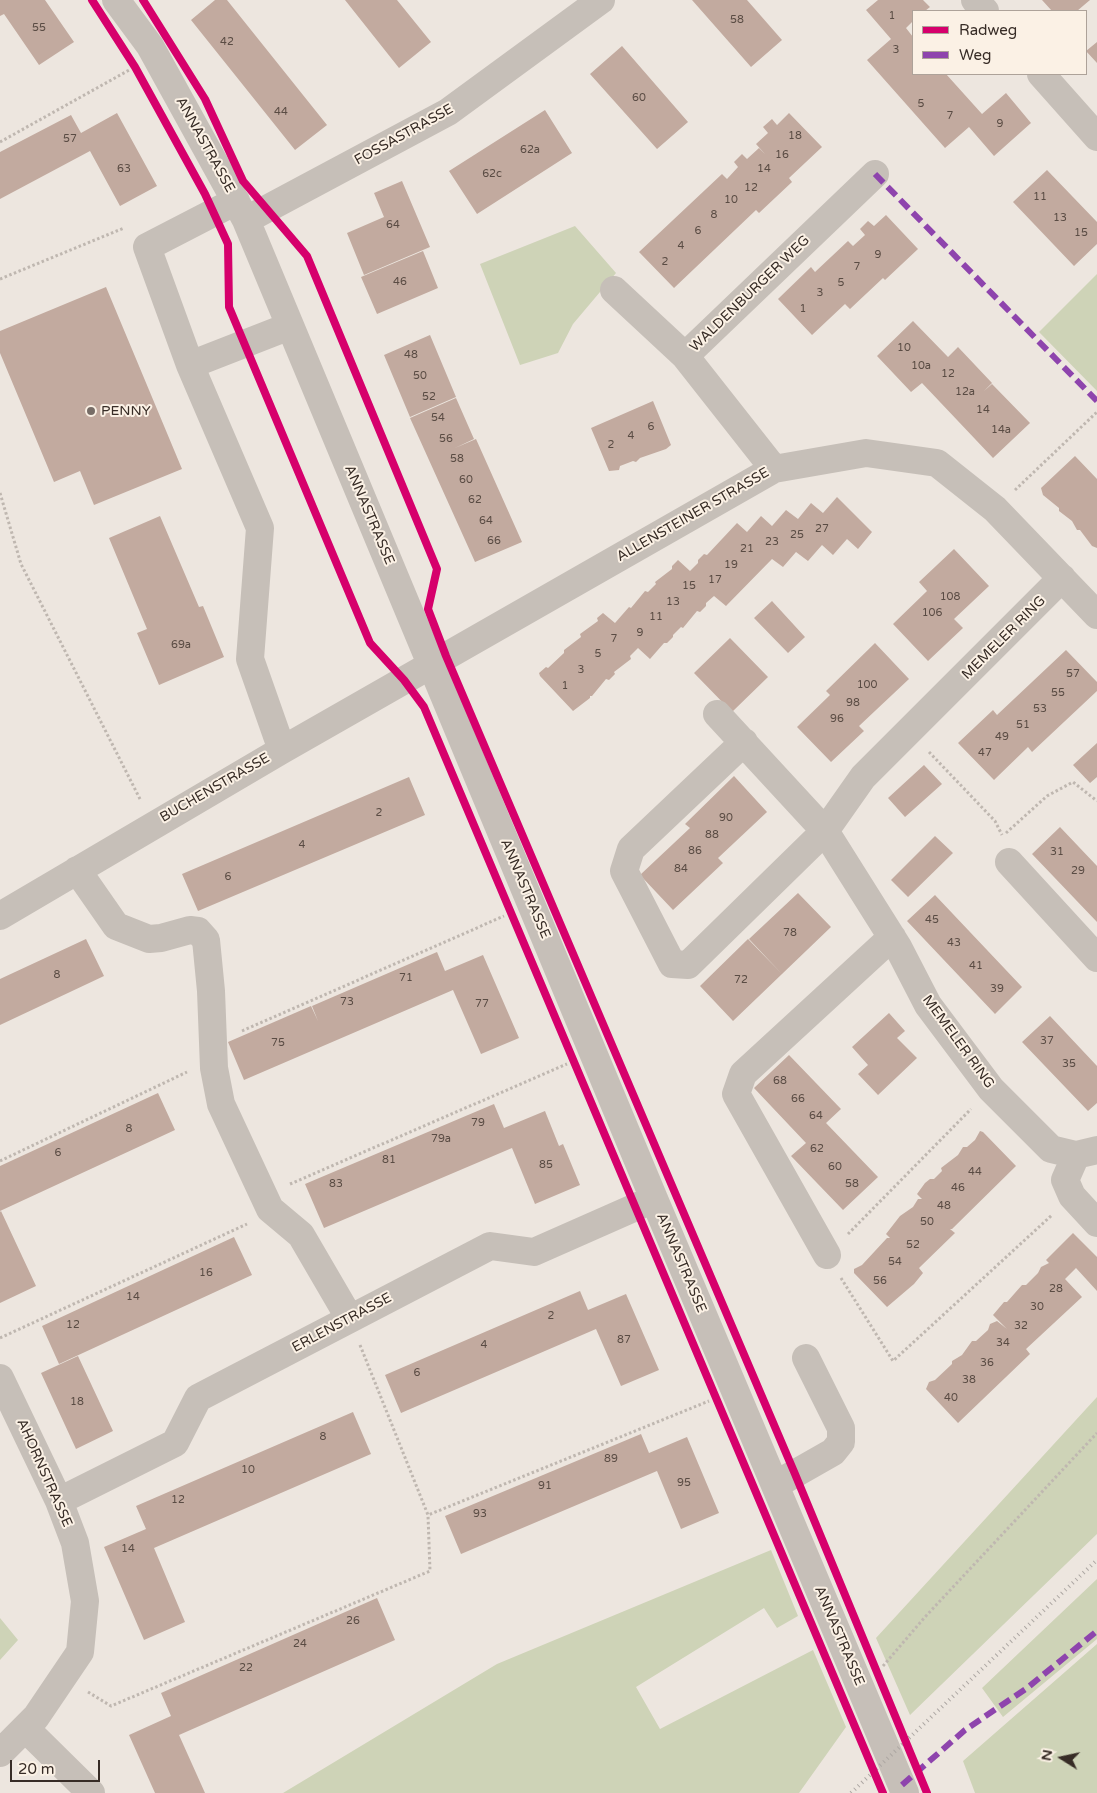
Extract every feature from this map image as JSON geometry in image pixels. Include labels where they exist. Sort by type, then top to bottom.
[{"type":"street","name":"ANNASTRASSE","points":[[116,0],[155,56],[241,210],[654,1199],[905,1793]]},
{"type":"street","name":"FOSSASTRASSE","points":[[190,365],[147,247],[241,210],[448,112],[600,0]]},
{"type":"street","points":[[975,0],[984,10]]},
{"type":"street","points":[[1041,75],[1097,137]]},
{"type":"street","name":"WALDENBURGER WEG","points":[[774,469],[685,356],[875,174]]},
{"type":"street","points":[[614,290],[685,356]]},
{"type":"street","points":[[282,750],[250,659],[260,528],[190,365],[290,326]]},
{"type":"street","name":"ALLENSTEINER STRASSE","points":[[432,664],[774,469],[866,453],[937,463],[995,509],[1097,615]]},
{"type":"street","name":"MEMELER RING","points":[[825,831],[863,777],[1062,578]]},
{"type":"street","name":"BUCHENSTRASSE","points":[[0,916],[153,824],[432,664]]},
{"type":"street","name":"MEMELER RING","points":[[717,714],[825,831],[892,937],[928,1005],[991,1089],[1051,1149],[1086,1152]]},
{"type":"street","points":[[744,742],[631,849],[624,871],[672,964],[688,965],[825,831]]},
{"type":"street","points":[[1009,862],[1097,958]]},
{"type":"street","points":[[77,870],[116,926],[149,939],[161,938],[190,930],[198,931],[206,940],[212,991],[213,1051],[221,1104],[268,1204],[301,1235],[350,1319]]},
{"type":"street","points":[[827,1255],[736,1094],[743,1074],[892,937]]},
{"type":"street","points":[[1086,1152],[1066,1180],[1072,1196],[1097,1223]]},
{"type":"street","name":"ERLENSTRASSE","points":[[59,1501],[175,1443],[198,1398],[490,1246],[534,1252],[654,1199]]},
{"type":"street","points":[[775,1485],[833,1452],[841,1442],[841,1428],[806,1358]]},
{"type":"street","name":"AHORNSTRASSE","points":[[0,1378],[59,1501],[75,1543],[85,1601],[80,1652],[36,1717],[0,1753]]},
{"type":"street","points":[[25,1728],[91,1793]]},
{"type":"path","points":[[0,142],[155,56]]},
{"type":"path","points":[[0,280],[125,228]]},
{"type":"path","points":[[995,509],[1097,412]]},
{"type":"path","points":[[0,493],[21,564],[153,824]]},
{"type":"path","points":[[910,732],[995,821],[1002,837],[1047,796],[1073,782],[1097,801]]},
{"type":"path","points":[[0,1161],[213,1051],[512,913]]},
{"type":"path","points":[[0,1338],[268,1204],[574,1061]]},
{"type":"path","points":[[991,1089],[827,1255],[892,1361],[1072,1196]]},
{"type":"path","points":[[63,1677],[111,1706],[430,1571],[428,1515],[350,1319]]},
{"type":"path","points":[[428,1515],[716,1398]]},
{"type":"path","points":[[862,1689],[924,1616],[1097,1432]]},
{"type":"green space","points":[[575,226],[616,273],[573,324],[558,353],[520,365],[480,264]]},
{"type":"green space","points":[[1097,274],[1097,391],[1039,332]]},
{"type":"green space","points":[[1097,1397],[1097,1534],[910,1715],[876,1638]]},
{"type":"green space","points":[[771,1550],[798,1616],[777,1628],[764,1608],[636,1687],[660,1729],[813,1650],[846,1727],[799,1793],[283,1793],[497,1664]]},
{"type":"green space","points":[[1097,1579],[1097,1639],[1003,1717],[982,1688]]},
{"type":"green space","points":[[0,1618],[18,1640],[0,1660]]},
{"type":"green space","points":[[1097,1644],[1097,1793],[975,1793],[963,1761]]},
{"type":"building","points":[[0,0],[45,0],[74,42],[39,65],[4,14],[0,16]]},
{"type":"building","points":[[215,0],[227,0],[327,125],[295,150],[191,20]]},
{"type":"building","points":[[345,0],[397,0],[431,42],[399,68]]},
{"type":"building","points":[[692,0],[747,0],[782,40],[751,67]]},
{"type":"building","points":[[878,0],[923,0],[930,7],[926,10],[912,10],[912,22],[906,28],[912,36],[912,75],[947,75],[982,114],[1006,93],[1031,123],[994,156],[969,127],[945,148],[867,60],[891,39],[866,10]]},
{"type":"building","points":[[1042,0],[1090,0],[1078,10],[1051,10]]},
{"type":"building","points":[[1097,42],[1097,63],[1087,52]]},
{"type":"building","points":[[622,46],[688,122],[657,149],[590,74]]},
{"type":"building","points":[[545,110],[572,153],[477,214],[449,171]]},
{"type":"building","points":[[117,113],[157,186],[120,206],[90,151],[0,199],[0,152],[71,115],[81,133]]},
{"type":"building","points":[[789,113],[822,147],[789,178],[792,182],[759,213],[756,210],[674,288],[639,252],[722,174],[727,179],[738,167],[734,162],[742,154],[747,159],[759,148],[765,154],[756,144],[768,133],[763,127],[772,119],[777,125]]},
{"type":"building","points":[[1047,170],[1097,222],[1097,244],[1074,266],[1013,202]]},
{"type":"building","points":[[402,181],[430,247],[364,275],[347,233],[384,217],[374,193]]},
{"type":"building","points":[[886,215],[918,249],[850,309],[845,304],[812,335],[778,299],[811,267],[815,272],[848,241],[853,246],[865,235],[860,229],[868,221],[874,226]]},
{"type":"building","points":[[423,251],[438,288],[377,314],[361,277]]},
{"type":"building","name":"PENNY","points":[[106,287],[182,469],[94,505],[80,471],[54,482],[0,353],[0,331]]},
{"type":"building","points":[[913,321],[948,357],[958,347],[992,383],[984,391],[992,384],[1030,423],[993,458],[922,383],[911,392],[877,356]]},
{"type":"building","points":[[430,335],[456,397],[410,417],[384,355]]},
{"type":"building","points":[[456,398],[474,439],[455,448],[476,439],[522,542],[475,562],[410,418]]},
{"type":"building","points":[[653,401],[671,445],[666,449],[640,458],[636,462],[633,461],[620,466],[619,470],[609,471],[591,428]]},
{"type":"building","points":[[1075,456],[1097,479],[1097,548],[1092,546],[1080,530],[1077,530],[1072,521],[1043,495],[1041,488]]},
{"type":"building","points":[[837,497],[872,532],[858,549],[847,539],[833,555],[822,545],[808,561],[796,552],[783,567],[772,559],[726,606],[714,596],[700,612],[697,611],[683,628],[681,627],[667,643],[664,643],[650,659],[638,648],[630,656],[631,659],[614,672],[615,674],[609,680],[606,679],[590,698],[573,711],[540,676],[539,673],[546,667],[548,668],[564,653],[564,650],[581,637],[580,634],[598,621],[597,618],[603,613],[615,623],[645,591],[648,592],[656,584],[655,582],[672,569],[672,566],[678,560],[690,571],[698,563],[698,560],[704,554],[707,555],[737,523],[747,532],[761,516],[772,526],[786,510],[798,519],[811,503],[823,513]]},
{"type":"building","points":[[160,516],[199,607],[203,606],[224,657],[159,685],[137,633],[147,629],[109,538]]},
{"type":"building","points":[[954,549],[989,586],[954,619],[963,628],[928,661],[893,624],[927,591],[919,582]]},
{"type":"building","points":[[772,601],[805,637],[788,653],[754,618]]},
{"type":"building","points":[[730,638],[768,677],[732,712],[694,673]]},
{"type":"building","points":[[875,643],[909,679],[859,726],[864,731],[831,762],[797,727],[830,695],[826,691]]},
{"type":"building","points":[[1066,650],[1097,682],[1097,691],[1032,752],[1028,747],[994,780],[958,743],[993,710],[997,715]]},
{"type":"building","points":[[1097,743],[1097,777],[1090,783],[1073,765]]},
{"type":"building","points":[[924,765],[942,784],[905,817],[888,798]]},
{"type":"building","points":[[734,776],[767,812],[718,858],[723,863],[673,910],[640,875],[690,828],[685,824]]},
{"type":"building","points":[[409,777],[425,815],[198,911],[182,874]]},
{"type":"building","points":[[1060,827],[1097,866],[1097,922],[1032,854]]},
{"type":"building","points":[[935,836],[953,853],[908,897],[891,880]]},
{"type":"building","points":[[798,893],[831,927],[782,974],[749,939]]},
{"type":"building","points":[[935,895],[1022,987],[995,1014],[907,921]]},
{"type":"building","points":[[86,939],[104,976],[0,1025],[0,979]]},
{"type":"building","points":[[748,939],[782,974],[733,1021],[700,986]]},
{"type":"building","points":[[437,952],[445,971],[483,955],[519,1038],[481,1054],[453,990],[244,1080],[228,1042],[311,1006],[318,1021],[312,1006]]},
{"type":"building","points":[[889,1013],[905,1031],[897,1038],[917,1058],[878,1095],[858,1074],[868,1065],[852,1047]]},
{"type":"building","points":[[1050,1016],[1097,1066],[1097,1103],[1088,1111],[1022,1042]]},
{"type":"building","points":[[789,1055],[841,1109],[826,1123],[878,1177],[843,1210],[791,1156],[806,1143],[754,1088]]},
{"type":"building","points":[[158,1093],[175,1130],[0,1211],[0,1166]]},
{"type":"building","points":[[494,1104],[504,1128],[545,1111],[559,1146],[563,1144],[580,1185],[535,1204],[512,1148],[324,1228],[305,1184]]},
{"type":"building","points":[[980,1131],[1016,1166],[950,1229],[955,1233],[919,1268],[923,1273],[914,1284],[887,1307],[854,1273],[854,1269],[862,1265],[887,1238],[890,1238],[886,1234],[900,1216],[913,1207],[918,1199],[922,1199],[917,1194],[925,1183],[930,1179],[934,1179],[942,1171],[941,1168],[958,1155],[963,1147],[967,1147],[975,1140]]},
{"type":"building","points":[[0,1212],[36,1286],[0,1303]]},
{"type":"building","points":[[1073,1233],[1097,1257],[1097,1291],[1076,1268],[1065,1279],[1082,1297],[1026,1349],[1030,1354],[958,1423],[926,1389],[929,1382],[935,1380],[952,1364],[952,1361],[962,1355],[972,1341],[976,1341],[988,1330],[990,1324],[997,1321],[1007,1329],[993,1315],[1022,1285],[1026,1285],[1038,1273],[1041,1267],[1049,1263],[1046,1260]]},
{"type":"building","points":[[234,1237],[252,1275],[59,1364],[42,1326]]},
{"type":"building","points":[[580,1291],[588,1310],[626,1294],[659,1370],[621,1386],[596,1329],[401,1413],[385,1375]]},
{"type":"building","points":[[78,1356],[113,1431],[76,1449],[41,1373]]},
{"type":"building","points":[[353,1412],[371,1454],[154,1548],[185,1622],[144,1640],[104,1547],[146,1529],[136,1506]]},
{"type":"building","points":[[641,1434],[649,1453],[687,1437],[719,1513],[681,1529],[657,1471],[461,1554],[445,1516]]},
{"type":"building","points":[[377,1598],[395,1640],[179,1735],[205,1793],[155,1793],[129,1735],[171,1716],[161,1693]]},
{"type":"railway","points":[[851,1793],[1097,1560]]},
{"type":"marked path","points":[[875,174],[1097,401]]},
{"type":"marked path","points":[[902,1785],[965,1730],[1027,1688],[1097,1631]]},
{"type":"cycle path","points":[[92,0],[135,67],[205,194],[228,244],[229,307],[370,643],[404,680],[424,707],[883,1793]]},
{"type":"cycle path","points":[[143,0],[205,99],[243,181],[307,256],[437,569],[428,609],[446,656],[795,1474],[927,1793]]},
{"type":"place","name":"PENNY","points":[[91,411]]}]
